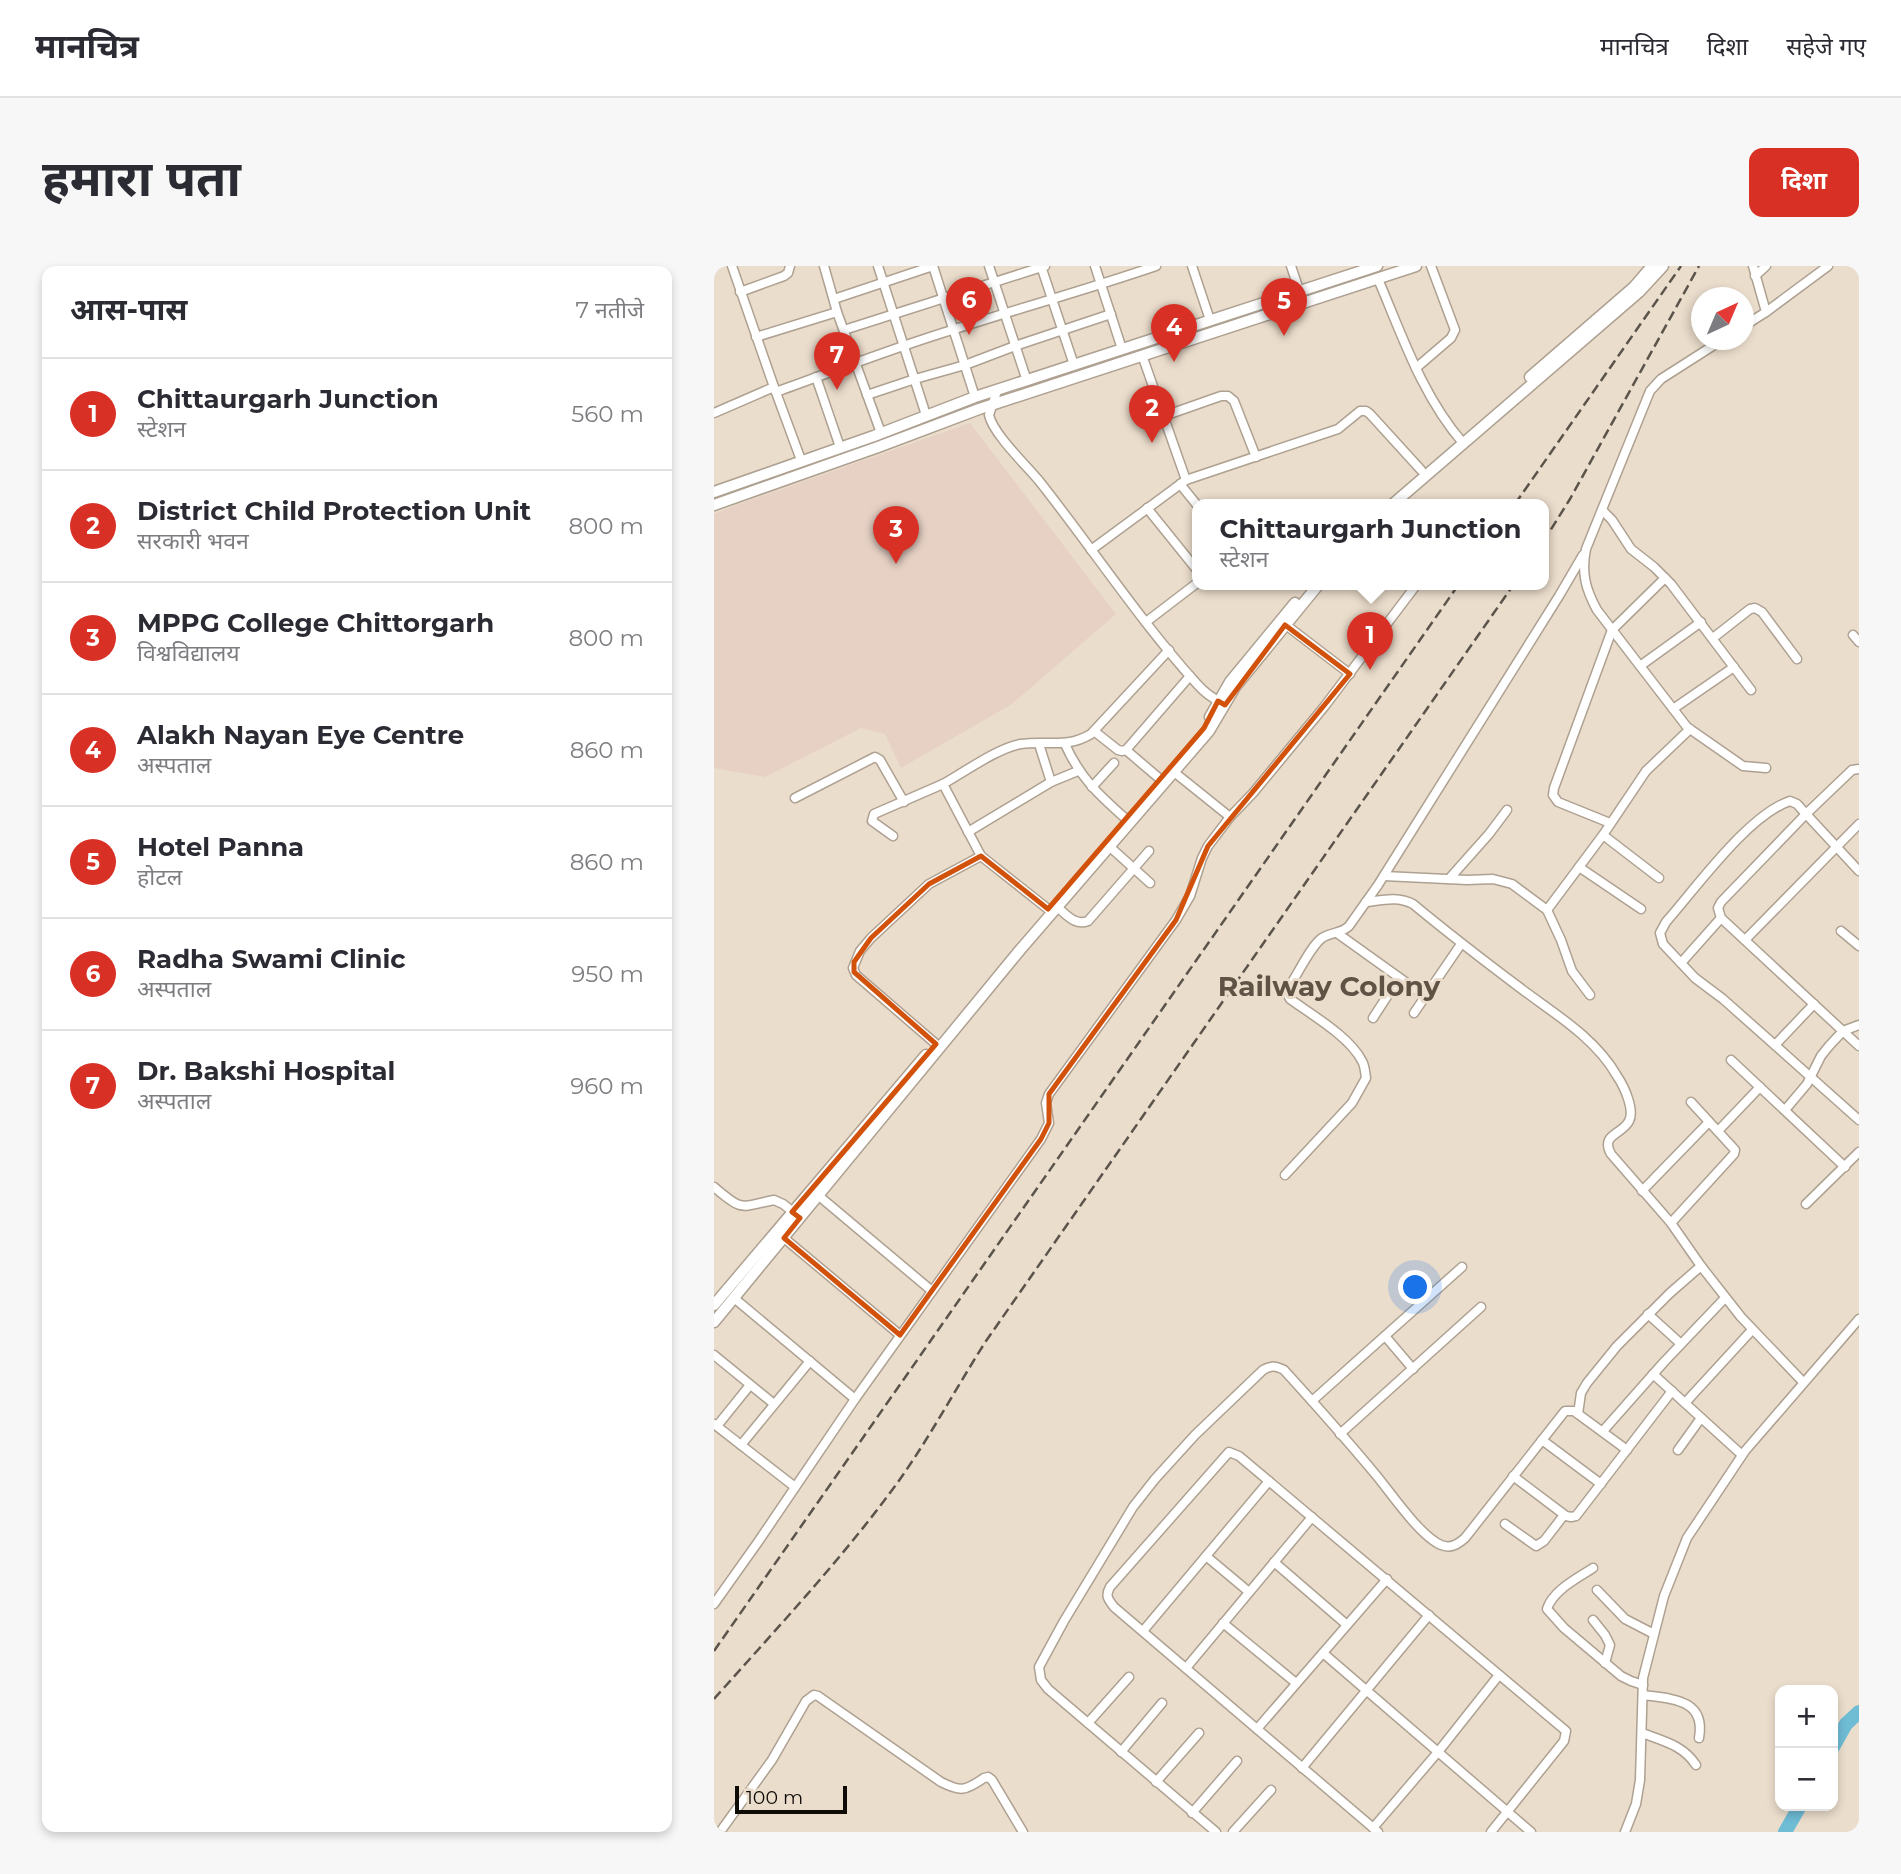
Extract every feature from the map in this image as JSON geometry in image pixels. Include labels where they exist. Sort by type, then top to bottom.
[{"type":"main road","points":[[714,492],[975,397],[1377,266]]},
{"type":"main road","points":[[714,505],[991,405],[1416,266]]},
{"type":"main road","points":[[1398,499],[1634,288],[1652,266]]},
{"type":"main road","points":[[1389,499],[1421,470],[1461,441],[1639,292],[1663,266]]},
{"type":"main road","points":[[714,1322],[784,1238],[796,1215],[819,1196],[1126,819],[1205,728],[1307,590]]},
{"type":"main road","points":[[1283,623],[1313,590]]},
{"type":"main road","points":[[714,1306],[796,1215],[936,1044],[1209,731],[1222,703]]},
{"type":"street","points":[[732,266],[801,460]]},
{"type":"street","points":[[740,292],[784,276],[794,266]]},
{"type":"street","points":[[824,266],[837,312],[881,433]]},
{"type":"street","points":[[878,266],[926,415]]},
{"type":"street","points":[[834,299],[933,266],[975,397]]},
{"type":"street","points":[[989,266],[1027,381]]},
{"type":"street","points":[[844,330],[1042,266],[1074,365]]},
{"type":"street","points":[[1096,266],[1122,348]]},
{"type":"street","points":[[714,413],[904,345],[1156,266]]},
{"type":"street","points":[[1192,266],[1210,320]]},
{"type":"street","points":[[1291,266],[1303,302]]},
{"type":"street","points":[[1416,368],[1451,338],[1455,330],[1431,266]]},
{"type":"street","points":[[1752,266],[1766,312]]},
{"type":"street","points":[[1755,276],[1766,266]]},
{"type":"street","points":[[1754,320],[1828,266]]},
{"type":"street","points":[[1378,279],[1416,368],[1432,399],[1461,441]]},
{"type":"street","points":[[756,337],[837,312]]},
{"type":"street","points":[[867,395],[965,365],[1111,314]]},
{"type":"street","points":[[1285,1175],[1352,1103],[1366,1078],[1362,1060],[1353,1049],[1290,999],[1287,993],[1290,986],[1319,940],[1343,932],[1384,876],[1559,596],[1586,550],[1650,391],[1655,384],[1707,350]]},
{"type":"street","points":[[1142,355],[1164,416],[1183,482],[1193,499]]},
{"type":"street","points":[[816,377],[840,447]]},
{"type":"street","points":[[997,391],[991,405],[990,419],[995,428],[1190,676],[1222,703]]},
{"type":"street","points":[[1164,416],[1228,396],[1234,401],[1256,457]]},
{"type":"street","points":[[1091,550],[1183,482],[1338,429],[1363,410],[1370,414],[1421,470]]},
{"type":"street","points":[[1147,508],[1192,564]]},
{"type":"street","points":[[1602,510],[1612,520],[1631,550],[1654,566],[1665,578],[1752,690]]},
{"type":"street","points":[[1586,550],[1583,563],[1588,594],[1597,610],[1673,709],[1690,729],[1743,766],[1766,768]]},
{"type":"street","points":[[1610,823],[1564,806],[1553,795],[1554,788],[1612,630],[1665,578]]},
{"type":"street","points":[[1146,622],[1192,587]]},
{"type":"street","points":[[714,1604],[900,1335],[1041,1139],[1049,1123],[1046,1103],[1049,1094],[1176,920],[1190,896],[1208,846],[1324,707],[1413,590]]},
{"type":"street","points":[[1713,638],[1755,608],[1762,612],[1797,659]]},
{"type":"street","points":[[1640,666],[1701,622]]},
{"type":"street","points":[[1283,623],[1350,674]]},
{"type":"street","points":[[893,836],[874,823],[872,817],[943,784],[1004,749],[1021,744],[1065,744],[1080,741],[1094,731],[1169,650]]},
{"type":"street","points":[[1673,709],[1734,667]]},
{"type":"street","points":[[1126,750],[1190,676]]},
{"type":"street","points":[[1547,910],[1603,835],[1646,771],[1690,729]]},
{"type":"street","points":[[1094,731],[1118,750],[1126,750],[1160,779]]},
{"type":"street","points":[[1039,744],[1051,782]]},
{"type":"street","points":[[1065,744],[1078,771],[1126,819]]},
{"type":"street","points":[[795,798],[875,757],[880,760],[904,802]]},
{"type":"street","points":[[1092,787],[1114,762]]},
{"type":"street","points":[[1859,769],[1852,770],[1806,814],[1718,908],[1721,918],[1859,1046]]},
{"type":"street","points":[[968,832],[1051,782],[1078,771]]},
{"type":"street","points":[[1174,772],[1230,817]]},
{"type":"street","points":[[943,784],[981,856],[1075,922],[1085,923],[1149,851]]},
{"type":"street","points":[[1859,872],[1797,804],[1790,802],[1770,810],[1747,829],[1666,922],[1660,933],[1661,940],[1695,978],[1723,999],[1859,1119]]},
{"type":"street","points":[[1449,879],[1507,810]]},
{"type":"street","points":[[1745,940],[1859,824]]},
{"type":"street","points":[[1603,835],[1659,878]]},
{"type":"street","points":[[1110,847],[1150,883]]},
{"type":"street","points":[[936,1044],[856,975],[853,968],[860,951],[871,938],[929,884],[981,856]]},
{"type":"street","points":[[1579,867],[1641,909]]},
{"type":"street","points":[[1384,876],[1493,879],[1513,884],[1547,910],[1572,971],[1590,995]]},
{"type":"street","points":[[1366,902],[1393,898],[1407,901],[1584,1036],[1617,1076],[1630,1111],[1627,1124],[1610,1137],[1608,1147],[1671,1223],[1725,1298],[1803,1382]]},
{"type":"street","points":[[1681,963],[1721,918]]},
{"type":"street","points":[[1840,931],[1859,946]]},
{"type":"street","points":[[1338,933],[1425,996]]},
{"type":"street","points":[[1414,1013],[1461,944]]},
{"type":"street","points":[[1373,1018],[1399,978]]},
{"type":"street","points":[[1775,1045],[1814,1004]]},
{"type":"street","points":[[1785,1110],[1812,1077],[1821,1056],[1843,1031],[1859,1025]]},
{"type":"street","points":[[1731,1060],[1845,1167]]},
{"type":"street","points":[[1718,1131],[1760,1087]]},
{"type":"street","points":[[1671,1223],[1734,1154],[1733,1147],[1691,1102]]},
{"type":"street","points":[[1642,1191],[1709,1122]]},
{"type":"street","points":[[1806,1204],[1859,1152]]},
{"type":"street","points":[[714,1187],[740,1206],[753,1206],[774,1200],[796,1215]]},
{"type":"street","points":[[819,1196],[932,1291]]},
{"type":"street","points":[[784,1238],[900,1335]]},
{"type":"street","points":[[1578,1413],[1581,1393],[1587,1382],[1617,1346],[1701,1266]]},
{"type":"street","points":[[1312,1401],[1462,1267]]},
{"type":"street","points":[[734,1298],[855,1399]]},
{"type":"street","points":[[1603,1431],[1725,1298]]},
{"type":"street","points":[[1340,1434],[1481,1307]]},
{"type":"street","points":[[1648,1314],[1681,1344]]},
{"type":"street","points":[[1625,1832],[1636,1804],[1640,1780],[1643,1678],[1664,1596],[1688,1538],[1742,1455],[1859,1319]]},
{"type":"street","points":[[1685,1403],[1752,1330]]},
{"type":"street","points":[[1385,1336],[1413,1368]]},
{"type":"street","points":[[714,1355],[774,1404]]},
{"type":"street","points":[[741,1445],[810,1362]]},
{"type":"street","points":[[1216,1832],[1048,1689],[1039,1675],[1040,1667],[1065,1621],[1133,1507],[1195,1435],[1263,1370],[1269,1366],[1284,1370],[1419,1526],[1442,1545],[1450,1547],[1465,1538],[1565,1411],[1569,1409],[1578,1413],[1628,1450]]},
{"type":"street","points":[[1653,1374],[1742,1455]]},
{"type":"street","points":[[750,1385],[715,1425],[795,1487]]},
{"type":"street","points":[[1513,1476],[1564,1515],[1571,1517],[1580,1513],[1672,1391]]},
{"type":"street","points":[[1678,1450],[1701,1418]]},
{"type":"street","points":[[1542,1440],[1601,1484]]},
{"type":"street","points":[[1491,1832],[1564,1741],[1566,1735],[1563,1727],[1239,1456],[1229,1452],[1107,1592],[1107,1598],[1114,1607],[1376,1830],[1499,1675]]},
{"type":"street","points":[[1143,1631],[1269,1481]]},
{"type":"street","points":[[1505,1524],[1536,1546],[1544,1541],[1564,1515]]},
{"type":"street","points":[[1186,1668],[1312,1517]]},
{"type":"street","points":[[1206,1556],[1249,1592]]},
{"type":"street","points":[[1274,1562],[1347,1625]]},
{"type":"street","points":[[1593,1568],[1550,1601],[1547,1609],[1564,1628],[1621,1676],[1643,1685]]},
{"type":"street","points":[[1257,1729],[1387,1579]]},
{"type":"street","points":[[1597,1590],[1625,1619],[1654,1634]]},
{"type":"street","points":[[1303,1768],[1429,1615]]},
{"type":"street","points":[[1593,1620],[1610,1645],[1605,1663]]},
{"type":"street","points":[[1223,1623],[1296,1683]]},
{"type":"street","points":[[1323,1653],[1531,1832]]},
{"type":"street","points":[[1088,1723],[1129,1677]]},
{"type":"street","points":[[720,1832],[772,1760],[806,1701],[814,1695],[955,1789],[965,1790],[988,1777],[1023,1832]]},
{"type":"street","points":[[1643,1695],[1671,1699],[1692,1707],[1700,1721],[1699,1738]]},
{"type":"street","points":[[1121,1752],[1162,1703]]},
{"type":"street","points":[[1156,1782],[1199,1733]]},
{"type":"street","points":[[1642,1733],[1679,1747],[1696,1765]]},
{"type":"street","points":[[1192,1813],[1237,1761]]},
{"type":"street","points":[[1233,1832],[1271,1790]]},
{"type":"highlighted area","points":[[1285,625],[1350,674],[1208,846],[1176,920],[1049,1094],[1049,1123],[1041,1139],[900,1335],[784,1238],[800,1218],[792,1212],[936,1044],[854,972],[854,962],[871,938],[929,884],[981,856],[1048,909],[1204,728],[1218,701],[1225,705]]},
{"type":"shaded area","points":[[970,423],[1116,614],[1012,704],[901,768],[885,734],[861,728],[765,777],[714,768],[714,514]]},
{"type":"waterway","points":[[1838,1738],[1846,1724],[1859,1712]]},
{"type":"waterway","points":[[1785,1832],[1797,1811]]},
{"type":"railway","points":[[1518,499],[1681,266]]},
{"type":"railway","points":[[1549,532],[1699,266]]},
{"type":"railway","points":[[714,1651],[1455,590]]},
{"type":"railway","points":[[714,1699],[832,1566],[898,1482],[986,1341],[1510,590]]},
{"type":"place","name":"Radha Swami Clinic","points":[[969,335]]},
{"type":"place","name":"Hotel Panna","points":[[1284,336]]},
{"type":"place","name":"Alakh Nayan Eye Centre","points":[[1174,362]]},
{"type":"place","name":"Dr. Bakshi Hospital","points":[[837,390]]},
{"type":"place","name":"District Child Protection Unit","points":[[1152,443]]},
{"type":"place","name":"MPPG College Chittorgarh","points":[[896,564]]},
{"type":"place","name":"Chittaurgarh Junction","points":[[1370,670]]},
{"type":"district","name":"Railway Colony","points":[[1329,986]]}]
